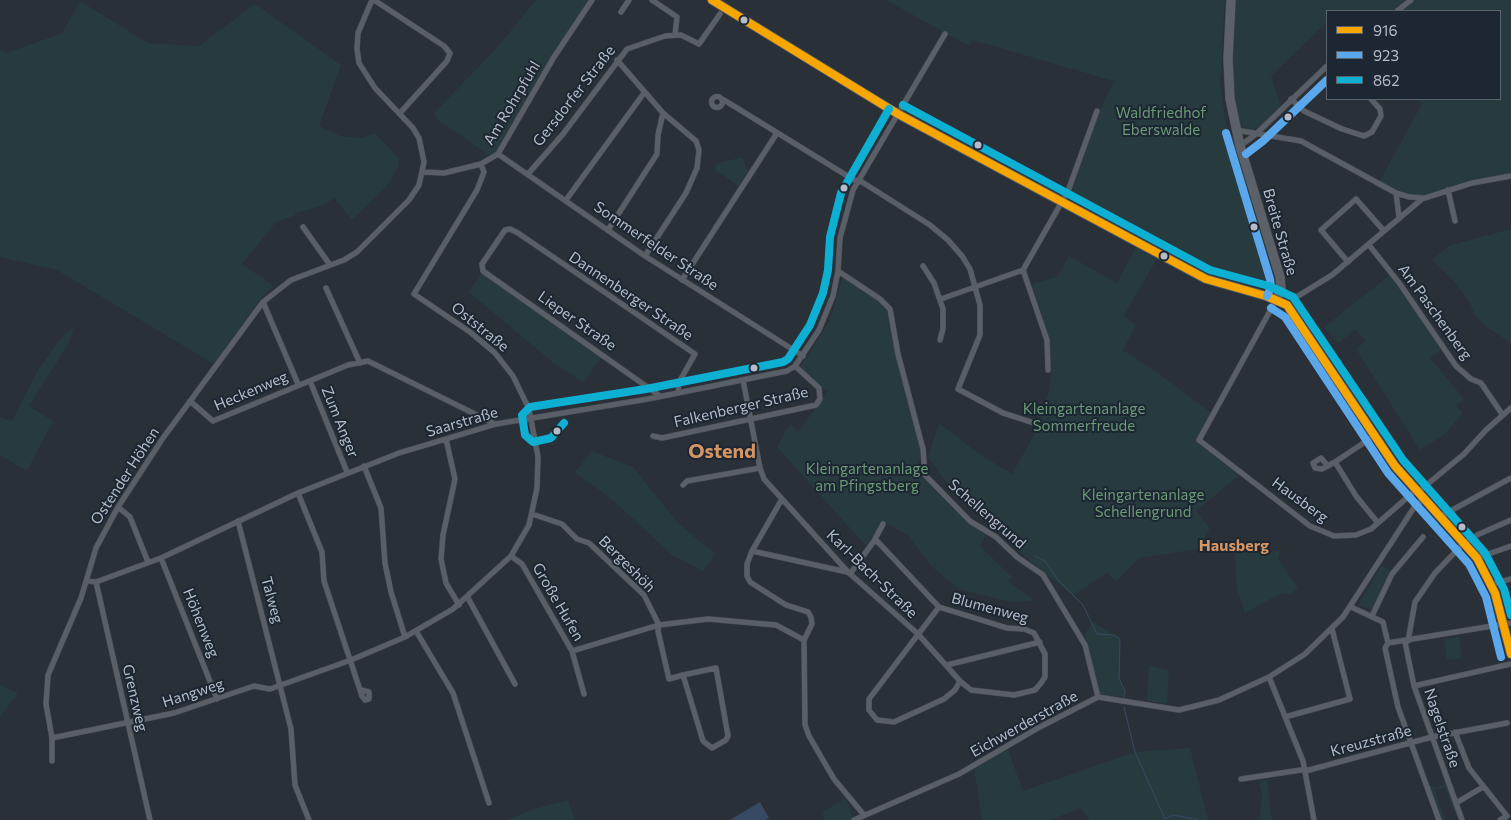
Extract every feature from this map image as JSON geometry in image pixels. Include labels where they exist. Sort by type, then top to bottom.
[{"type":"main road","points":[[712,0],[898,114],[1206,279],[1276,300],[1292,310],[1395,466],[1441,516],[1463,545],[1477,558],[1492,584],[1507,624],[1511,654]]},
{"type":"main road","name":"Breite Straße","points":[[1231,0],[1229,81],[1236,130],[1280,277],[1282,289],[1276,300]]},
{"type":"street","points":[[373,0],[444,46],[450,53],[442,66],[400,112]]},
{"type":"street","name":"Ostender Höhen","points":[[52,760],[52,738],[46,704],[48,675],[87,581],[96,548],[118,507],[190,401],[263,302],[291,280],[352,256],[376,235],[414,194],[423,172],[424,155],[419,138],[400,112],[375,88],[359,63],[358,33],[373,0]]},
{"type":"street","name":"Am Rohrpfuhl","points":[[414,294],[477,190],[484,172],[481,164],[498,154],[554,57],[592,0]]},
{"type":"street","points":[[621,12],[629,0]]},
{"type":"street","points":[[652,0],[677,17],[675,36]]},
{"type":"street","points":[[1398,10],[1412,0]]},
{"type":"street","name":"Gersdorfer Straße","points":[[528,174],[563,134],[627,49],[665,36],[681,35],[699,44],[723,7]]},
{"type":"street","points":[[796,366],[826,315],[838,271],[840,238],[845,214],[858,181],[945,34]]},
{"type":"street","points":[[617,60],[663,114],[696,141],[698,159],[686,193],[645,256]]},
{"type":"street","points":[[1240,146],[1256,134],[1326,67]]},
{"type":"street","points":[[566,200],[644,93]]},
{"type":"street","points":[[1292,99],[1304,111],[1342,129],[1364,136],[1372,132],[1381,116],[1380,109],[1372,100]]},
{"type":"street","points":[[724,100],[945,236],[966,261],[976,286],[980,305],[980,335],[958,389],[1003,413],[1034,423]]},
{"type":"street","points":[[941,299],[1023,270],[1063,201],[1097,111]]},
{"type":"street","points":[[608,230],[658,154],[658,135],[663,114]]},
{"type":"street","points":[[1236,130],[1301,141],[1396,193],[1422,199]]},
{"type":"street","points":[[682,280],[777,133]]},
{"type":"street","name":"Sommerfelder Straße","points":[[498,154],[645,256],[803,356]]},
{"type":"street","points":[[423,172],[444,173],[481,164]]},
{"type":"street","points":[[1298,296],[1348,262],[1422,199],[1472,183],[1511,176]]},
{"type":"street","points":[[1448,190],[1455,221]]},
{"type":"street","points":[[1396,193],[1399,217]]},
{"type":"street","points":[[1348,262],[1320,230],[1356,199],[1384,231]]},
{"type":"street","points":[[303,227],[330,265]]},
{"type":"street","name":"Dannenberger Straße","points":[[482,264],[506,230],[510,229],[518,233],[695,354],[678,384],[679,393]]},
{"type":"street","name":"Am Paschenberg","points":[[1369,245],[1400,284],[1456,366],[1471,379],[1481,383],[1502,414]]},
{"type":"street","name":"Lieper Straße","points":[[482,264],[483,271],[660,396]]},
{"type":"street","points":[[923,266],[929,273],[941,299],[944,320],[940,340]]},
{"type":"street","points":[[1023,270],[1047,340],[1048,370]]},
{"type":"street","name":"Schellengrund","points":[[838,271],[880,299],[890,309],[898,354],[923,449],[925,475],[970,521],[992,535],[1016,557],[1043,575],[1085,645],[1098,697]]},
{"type":"street","points":[[326,288],[360,363]]},
{"type":"street","name":"Oststraße","points":[[414,294],[470,332],[495,353],[514,376],[532,417],[539,473],[532,514],[522,539],[511,556],[468,598]]},
{"type":"street","name":"Hausberg","points":[[1276,300],[1199,440],[1316,530],[1334,536],[1350,536],[1364,532],[1419,493]]},
{"type":"street","name":"Zum Anger","points":[[263,302],[298,384]]},
{"type":"street","points":[[298,384],[348,365],[368,362],[377,364],[496,424]]},
{"type":"street","name":"Saarstraße","points":[[87,581],[96,582],[161,558],[298,493],[347,472],[446,439],[496,424],[532,417],[582,411],[679,393],[787,371],[796,366]]},
{"type":"street","name":"Falkenberger Straße","points":[[652,436],[662,438],[816,404],[821,393],[819,388],[796,366]]},
{"type":"street","name":"Karl-Bach-Straße","points":[[743,380],[760,468],[764,479],[849,573],[918,634],[960,682],[971,690],[1014,695],[1035,690],[1045,677],[1046,665]]},
{"type":"street","name":"Zum Anger","points":[[310,381],[347,472]]},
{"type":"street","name":"Heckenweg","points":[[190,401],[213,421],[298,384]]},
{"type":"street","points":[[1419,493],[1464,454],[1502,414],[1511,408]]},
{"type":"street","points":[[1328,466],[1374,436]]},
{"type":"street","points":[[446,439],[455,479],[441,547],[441,559],[446,583],[459,605]]},
{"type":"street","points":[[1335,462],[1356,496],[1378,523]]},
{"type":"street","points":[[364,466],[382,508],[385,563],[391,592],[405,637]]},
{"type":"street","points":[[683,485],[687,481],[760,468]]},
{"type":"street","points":[[1441,516],[1511,478]]},
{"type":"street","points":[[298,493],[322,552],[324,581],[361,690]]},
{"type":"street","name":"Eichwerderstraße","points":[[854,820],[959,774],[1038,728],[1098,697],[1179,710],[1219,700],[1269,677],[1305,654],[1332,629],[1351,607],[1415,506],[1419,493]]},
{"type":"street","points":[[782,499],[752,551],[747,564],[747,576],[750,582],[786,604],[808,612],[811,617],[812,624],[804,640],[804,712],[809,736],[834,779],[864,814]]},
{"type":"street","points":[[118,507],[130,517],[148,562]]},
{"type":"street","name":"Bergeshöh","points":[[532,514],[562,524],[577,538],[591,545],[644,595],[659,625],[658,631],[669,679],[683,675]]},
{"type":"street","name":"Nagelstraße","points":[[1462,820],[1414,686],[1406,642],[1415,602],[1435,573],[1463,545],[1477,535],[1511,520]]},
{"type":"street","name":"Talweg","points":[[238,521],[292,729],[295,785],[309,820]]},
{"type":"street","points":[[752,551],[849,573],[874,541],[883,524]]},
{"type":"street","points":[[1372,616],[1388,582],[1423,537]]},
{"type":"street","name":"Blumenweg","points":[[874,541],[878,542],[939,607],[1007,628],[1031,631],[1040,642],[1046,665]]},
{"type":"street","points":[[1477,558],[1511,546]]},
{"type":"street","name":"Große Hufen","points":[[511,556],[522,564],[572,650],[584,694]]},
{"type":"street","name":"Höhenweg","points":[[161,558],[217,699]]},
{"type":"street","points":[[1492,584],[1511,579]]},
{"type":"street","name":"Grenzweg","points":[[96,582],[150,820]]},
{"type":"street","points":[[468,598],[515,684]]},
{"type":"street","name":"Hangweg","points":[[52,738],[128,724],[174,713],[254,686],[270,689],[351,660],[405,637],[468,598]]},
{"type":"street","points":[[939,607],[869,698],[869,710],[872,717],[882,722],[901,719],[944,699],[955,690],[960,682]]},
{"type":"street","points":[[1351,607],[1383,622],[1388,643],[1385,648],[1391,677],[1410,743],[1439,820]]},
{"type":"street","points":[[572,650],[659,625],[713,620],[776,625],[804,640]]},
{"type":"street","points":[[1388,643],[1406,642],[1507,624]]},
{"type":"street","points":[[1285,718],[1350,699],[1332,629]]},
{"type":"street","points":[[416,631],[453,693],[489,803]]},
{"type":"street","points":[[947,665],[1040,642]]},
{"type":"street","points":[[1414,686],[1511,664]]},
{"type":"street","points":[[716,668],[728,736],[726,740],[712,748],[703,740],[683,675],[716,668]]},
{"type":"street","points":[[1269,677],[1306,770],[1314,820]]},
{"type":"street","name":"Kreuzstraße","points":[[1241,779],[1306,770],[1432,737],[1507,723]]},
{"type":"street","points":[[1455,732],[1468,768],[1507,816],[1500,820]]},
{"type":"street","points":[[1456,803],[1483,786]]},
{"type":"green space","points":[[536,0],[589,0],[495,154],[491,157],[436,118],[435,112],[495,50]]},
{"type":"green space","name":"Waldfriedhof Eberswalde","points":[[886,0],[1225,0],[1220,84],[1225,117],[1228,133],[1233,136],[1271,257],[1276,288],[1271,291],[1260,289],[1204,273],[1068,197],[1099,112],[1114,81],[972,40],[969,46]]},
{"type":"green space","points":[[1236,0],[1406,0],[1392,10],[1326,10],[1326,23],[1271,76],[1281,107],[1259,127],[1252,130],[1241,126],[1236,118],[1231,61]]},
{"type":"green space","points":[[1415,0],[1511,0],[1511,174],[1474,179],[1423,197],[1407,195],[1379,182],[1422,104],[1419,100],[1501,100],[1501,10],[1401,10]]},
{"type":"green space","points":[[80,1],[148,43],[199,46],[255,4],[341,65],[319,126],[340,136],[362,138],[375,133],[399,158],[398,168],[386,187],[352,220],[334,198],[324,205],[295,213],[296,215],[276,222],[242,264],[274,286],[263,296],[214,364],[57,270],[0,257],[0,49],[7,53],[62,33]]},
{"type":"green space","points":[[742,157],[748,172],[739,186],[716,171],[716,164]]},
{"type":"green space","points":[[1511,229],[1511,343],[1485,326],[1475,315],[1469,301],[1453,280],[1432,260],[1448,246]]},
{"type":"green space","points":[[1136,247],[1157,259],[1124,315],[1136,325],[1123,350],[1158,373],[1213,414],[1199,440],[1242,473],[1196,511],[1210,528],[1198,549],[1139,558],[1116,581],[1107,573],[1073,595],[1031,562],[952,490],[928,457],[939,423],[978,453],[1012,474],[1037,430],[1048,394],[1051,373],[1048,334],[1032,284],[1057,277],[1069,256],[1117,283]]},
{"type":"green space","points":[[483,271],[603,355],[584,382],[557,366],[469,292]]},
{"type":"green space","points":[[1391,274],[1400,284],[1441,350],[1430,358],[1464,399],[1456,405],[1463,413],[1444,435],[1420,450],[1356,349],[1366,341],[1355,329],[1339,343],[1324,327]]},
{"type":"green space","name":"Kleingartenanlage am Pfingstberg","points":[[843,277],[886,307],[890,316],[923,453],[916,466],[927,482],[986,536],[980,546],[1012,577],[1008,581],[1032,599],[1031,601],[1011,602],[959,589],[932,567],[908,535],[884,522],[879,525],[867,547],[777,447],[790,424],[798,432],[828,391],[820,387],[800,368],[830,320]]},
{"type":"green space","points":[[74,327],[69,343],[29,406],[53,421],[27,471],[0,455],[0,417],[12,421],[38,370],[61,338]]},
{"type":"green space","points":[[592,451],[633,467],[677,522],[715,554],[703,571],[672,555],[614,501],[575,472]]},
{"type":"green space","points":[[1280,551],[1278,559],[1298,588],[1291,594],[1280,594],[1245,613],[1237,590],[1235,552]]},
{"type":"green space","points":[[1382,565],[1392,572],[1373,610],[1358,605]]},
{"type":"green space","points":[[1092,621],[1120,639],[1120,678],[1125,691],[1123,697],[1100,694],[1085,636]]},
{"type":"green space","points":[[1459,637],[1462,658],[1447,660],[1444,639]]},
{"type":"green space","points":[[1149,666],[1169,670],[1167,704],[1147,701]]},
{"type":"green space","points":[[0,685],[18,693],[0,717]]},
{"type":"green space","points":[[1190,748],[1208,820],[1089,820],[1081,808],[1050,820],[982,820],[974,769],[1008,749],[1023,791],[1135,752]]},
{"type":"green space","points":[[1443,774],[1458,815],[1456,816],[1445,787],[1435,790],[1445,820],[1441,820],[1427,784],[1437,788],[1445,784]]},
{"type":"green space","points":[[1276,778],[1267,781],[1272,820],[1260,820],[1262,795],[1259,781]]},
{"type":"green space","points":[[846,798],[853,820],[825,820],[822,812]]},
{"type":"green space","points":[[568,800],[575,820],[506,820],[534,809]]},
{"type":"water","points":[[760,802],[769,818],[765,820],[730,820]]},
{"type":"waterway","points":[[1035,556],[1045,561],[1058,580],[1083,605],[1097,634],[1114,635],[1120,639],[1119,678],[1125,691],[1124,697]]},
{"type":"waterway","points":[[1124,707],[1135,752],[1165,819],[1173,815],[1199,820]]},
{"type":"transit line","name":"916","points":[[712,0],[898,114],[1206,279],[1266,296],[1287,305],[1395,466],[1477,558],[1495,593],[1511,654]]},
{"type":"transit line","name":"923","points":[[1246,154],[1263,141],[1326,81]]},
{"type":"transit line","name":"862","points":[[903,105],[1210,270],[1269,286],[1293,297],[1403,460],[1485,553],[1504,589],[1511,615]]},
{"type":"transit line","name":"862","points":[[564,423],[551,438],[533,442],[525,435],[522,415],[530,407],[646,389],[783,362],[788,359],[810,325],[823,293],[828,270],[830,237],[841,193],[889,109]]},
{"type":"transit line","name":"923","points":[[1226,133],[1270,279],[1271,287],[1267,296]]},
{"type":"transit line","name":"923","points":[[1271,308],[1285,317],[1388,473],[1469,564],[1486,597],[1501,657]]},
{"type":"district","name":"Ostend","points":[[722,451]]},
{"type":"district","name":"Hausberg","points":[[1234,546]]},
{"type":"park label","name":"Kleingartenanlage Sommerfreude","points":[[1084,418]]},
{"type":"park label","name":"Kleingartenanlage Schellengrund","points":[[1143,504]]}]
